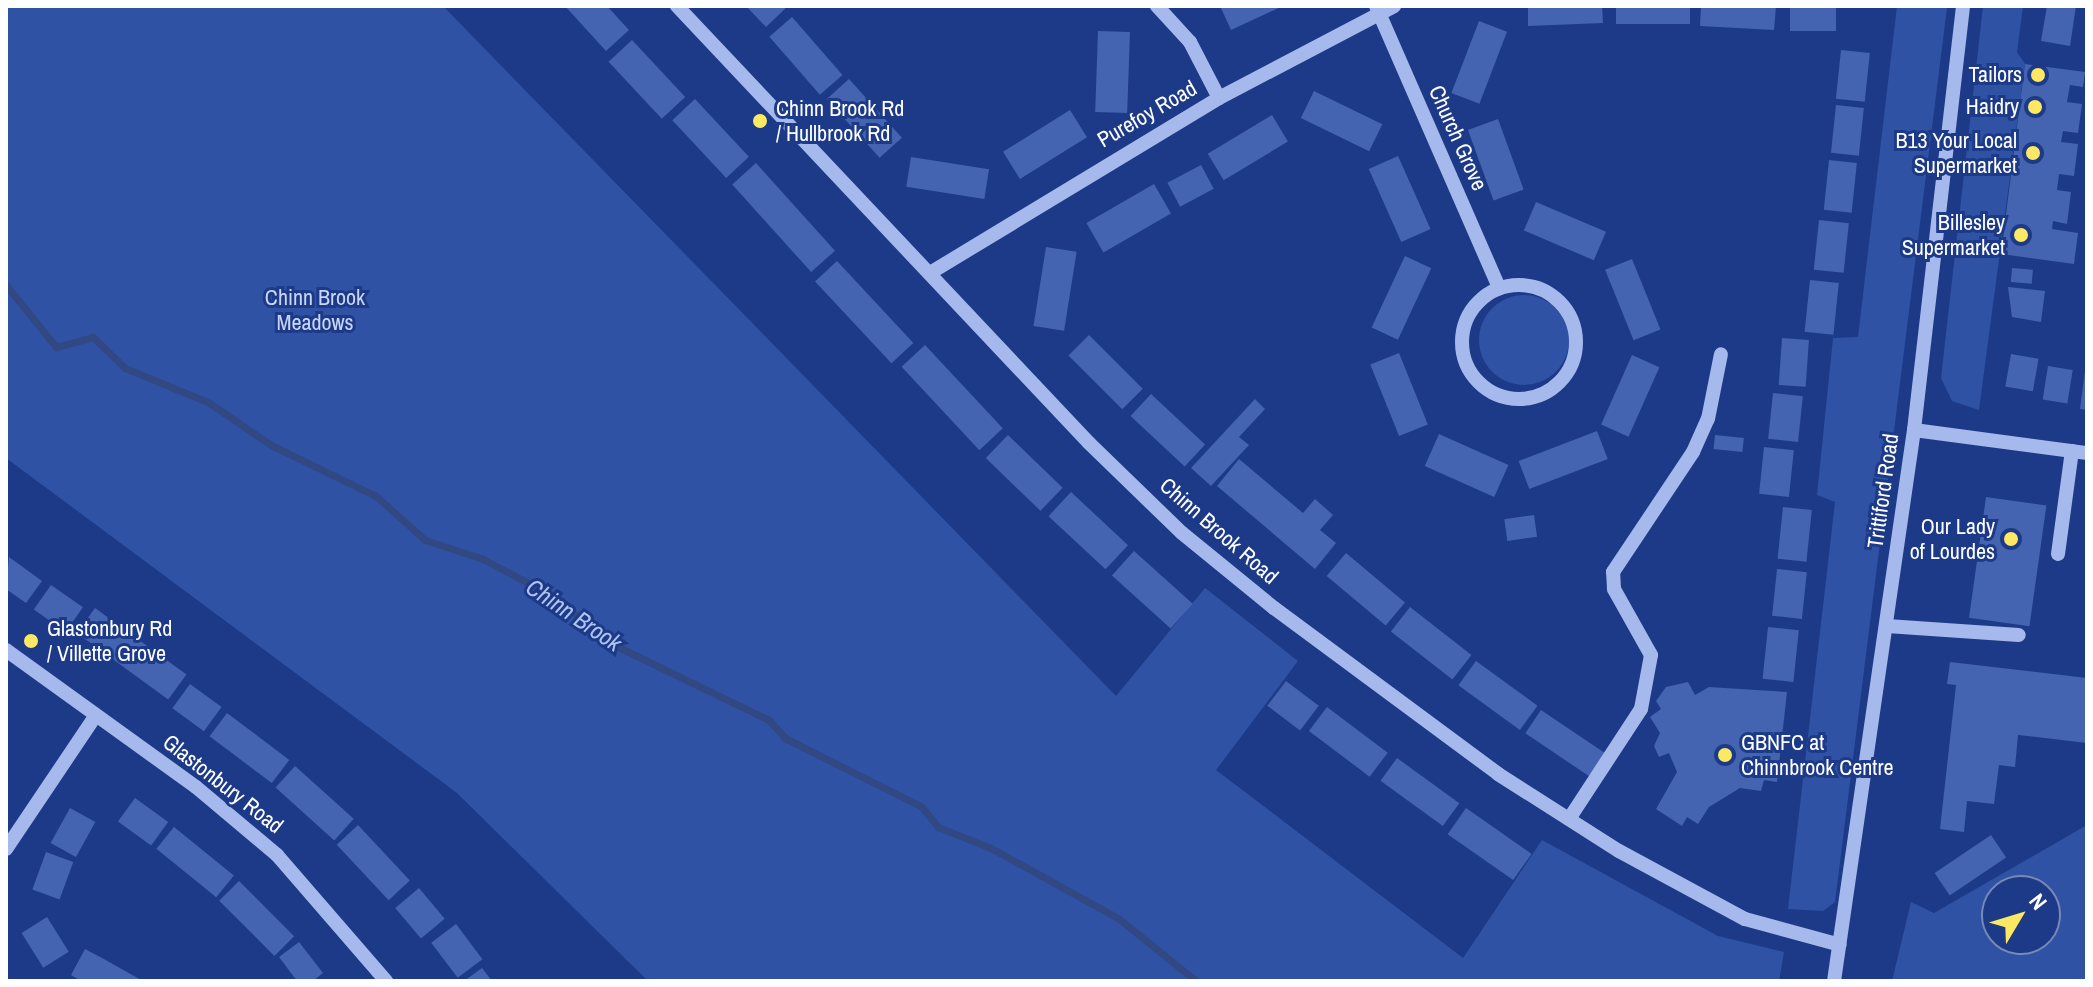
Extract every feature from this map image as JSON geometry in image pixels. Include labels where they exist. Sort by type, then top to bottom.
[{"type":"street","name":"Chinn Brook Road","points":[[677,6],[1182,533],[1498,774],[1569,819],[1745,919],[1840,945]]},
{"type":"street","points":[[1157,6],[1190,42],[1219,98]]},
{"type":"street","name":"Purefoy Road","points":[[930,273],[1219,98],[1378,10],[1394,6]]},
{"type":"street","name":"Trittiford Road","points":[[1834,981],[1914,430],[1963,6]]},
{"type":"street","name":"Church Grove","points":[[1378,10],[1499,288]]},
{"type":"street","points":[[1536,287],[1559,302],[1574,325],[1576,343],[1564,378],[1533,398],[1496,394],[1468,368],[1463,330],[1483,298],[1499,288],[1536,287]]},
{"type":"street","points":[[1569,819],[1641,709],[1651,655],[1614,589],[1613,572],[1697,443],[1721,354]]},
{"type":"street","points":[[1914,430],[2079,452],[2058,554]]},
{"type":"street","points":[[1887,626],[2019,635]]},
{"type":"street","name":"Glastonbury Road","points":[[6,650],[96,715],[277,855],[386,981]]},
{"type":"street","points":[[6,849],[96,715]]},
{"type":"green space","name":"Chinn Brook Meadows","points":[[6,6],[443,6],[1116,696],[1205,588],[1298,661],[1216,770],[1463,958],[1542,840],[1718,936],[1784,952],[1779,981],[648,981],[457,793],[6,458]]},
{"type":"green space","points":[[1897,6],[1947,8],[1835,902],[1823,911],[1788,909],[1835,502],[1817,495],[1833,338],[1858,337]]},
{"type":"green space","points":[[1983,6],[2023,6],[2017,52],[2025,64],[1979,410],[1952,401],[1941,378]]},
{"type":"green space","points":[[1524,295],[1549,303],[1561,315],[1569,340],[1561,365],[1549,377],[1524,385],[1499,377],[1487,365],[1479,340],[1487,315],[1499,303]]},
{"type":"green space","points":[[2087,825],[2087,981],[1892,981],[1911,902],[1934,913],[1981,886],[1981,955],[2061,955],[2061,875],[2000,875]]},
{"type":"building","points":[[565,6],[607,6],[629,30],[606,51]]},
{"type":"building","points":[[746,6],[788,6],[766,27]]},
{"type":"building","points":[[1220,6],[1283,6],[1231,30]]},
{"type":"building","points":[[1528,6],[1602,6],[1603,23],[1528,26]]},
{"type":"building","points":[[1616,6],[1690,6],[1690,24],[1616,24]]},
{"type":"building","points":[[1701,6],[1776,6],[1774,30],[1700,26]]},
{"type":"building","points":[[1790,6],[1836,6],[1836,31],[1790,31]]},
{"type":"building","points":[[2047,6],[2076,6],[2070,46],[2041,41]]},
{"type":"building","points":[[792,17],[843,75],[820,95],[769,37]]},
{"type":"building","points":[[1479,21],[1507,32],[1479,104],[1451,93]]},
{"type":"building","points":[[1098,31],[1130,32],[1127,113],[1095,112]]},
{"type":"building","points":[[632,40],[685,97],[662,119],[609,62]]},
{"type":"building","points":[[1841,50],[1870,53],[1865,102],[1836,99]]},
{"type":"building","points":[[2025,64],[2085,72],[2083,87],[2070,85],[2067,102],[2082,104],[2078,133],[2063,131],[2061,142],[2078,144],[2074,176],[2059,174],[2057,190],[2071,192],[2067,224],[2053,221],[2052,229],[2078,233],[2074,264],[2001,254]]},
{"type":"building","points":[[849,79],[902,138],[880,158],[827,99]]},
{"type":"building","points":[[1314,91],[1382,124],[1369,151],[1301,118]]},
{"type":"building","points":[[695,99],[749,157],[726,178],[672,120]]},
{"type":"building","points":[[1836,105],[1864,108],[1859,156],[1831,153]]},
{"type":"building","points":[[1070,110],[1087,137],[1020,179],[1003,152]]},
{"type":"building","points":[[1272,115],[1288,142],[1224,180],[1208,154]]},
{"type":"building","points":[[1498,119],[1524,189],[1494,200],[1468,130]]},
{"type":"building","points":[[1398,156],[1431,229],[1401,242],[1369,169]]},
{"type":"building","points":[[911,157],[989,169],[984,199],[906,187]]},
{"type":"building","points":[[1829,160],[1857,163],[1852,213],[1824,210]]},
{"type":"building","points":[[756,163],[835,251],[811,272],[732,184]]},
{"type":"building","points":[[1201,165],[1214,189],[1180,207],[1167,183]]},
{"type":"building","points":[[1154,184],[1171,213],[1103,252],[1086,223]]},
{"type":"building","points":[[1536,202],[1606,232],[1594,260],[1524,231]]},
{"type":"building","points":[[1819,220],[1849,223],[1844,273],[1814,270]]},
{"type":"building","points":[[1046,247],[1077,252],[1064,331],[1033,326]]},
{"type":"building","points":[[1405,256],[1431,268],[1398,340],[1372,328]]},
{"type":"building","points":[[1632,259],[1660,329],[1634,340],[1605,270]]},
{"type":"building","points":[[837,261],[913,343],[891,363],[815,281]]},
{"type":"building","points":[[2012,268],[2033,270],[2032,284],[2011,282]]},
{"type":"building","points":[[1810,280],[1839,283],[1833,335],[1805,332]]},
{"type":"building","points":[[2008,287],[2045,291],[2041,322],[2012,317]]},
{"type":"building","points":[[1089,335],[1143,389],[1122,409],[1068,356]]},
{"type":"building","points":[[1782,338],[1809,340],[1806,387],[1779,385]]},
{"type":"building","points":[[925,345],[1003,428],[979,450],[902,367]]},
{"type":"building","points":[[1399,353],[1428,424],[1399,436],[1370,365]]},
{"type":"building","points":[[2011,354],[2039,359],[2033,391],[2005,386]]},
{"type":"building","points":[[1632,355],[1659,367],[1628,437],[1601,424]]},
{"type":"building","points":[[2048,366],[2073,370],[2067,403],[2043,400]]},
{"type":"building","points":[[2087,371],[2087,410],[2080,409]]},
{"type":"building","points":[[1773,393],[1803,396],[1798,442],[1768,439]]},
{"type":"building","points":[[1151,394],[1205,444],[1185,466],[1131,416]]},
{"type":"building","points":[[1255,399],[1265,409],[1239,437],[1249,445],[1211,486],[1191,468]]},
{"type":"building","points":[[1597,431],[1608,459],[1529,489],[1519,461]]},
{"type":"building","points":[[1439,434],[1508,465],[1494,497],[1425,466]]},
{"type":"building","points":[[1008,435],[1063,488],[1040,511],[986,458]]},
{"type":"building","points":[[1715,435],[1744,438],[1742,452],[1714,449]]},
{"type":"building","points":[[1764,447],[1794,450],[1789,497],[1759,494]]},
{"type":"building","points":[[1239,459],[1303,513],[1315,499],[1333,515],[1320,530],[1336,543],[1315,569],[1217,486]]},
{"type":"building","points":[[1071,492],[1128,545],[1106,569],[1048,516]]},
{"type":"building","name":"Our Lady of Lourdes","points":[[1986,497],[2046,505],[2029,626],[1969,618]]},
{"type":"building","points":[[1783,507],[1812,510],[1806,562],[1778,559]]},
{"type":"building","points":[[1534,515],[1537,537],[1507,541],[1504,519]]},
{"type":"building","points":[[1134,551],[1193,604],[1171,628],[1112,576]]},
{"type":"building","points":[[1346,553],[1405,602],[1386,625],[1327,576]]},
{"type":"building","points":[[9,557],[42,581],[26,603],[6,589]]},
{"type":"building","points":[[1777,569],[1807,572],[1802,619],[1772,616]]},
{"type":"building","points":[[51,585],[83,607],[66,632],[34,610]]},
{"type":"building","points":[[1410,607],[1471,655],[1452,679],[1391,631]]},
{"type":"building","points":[[95,608],[186,674],[168,699],[77,633]]},
{"type":"building","points":[[1768,627],[1799,630],[1793,682],[1763,679]]},
{"type":"building","points":[[1476,661],[1537,706],[1520,730],[1458,685]]},
{"type":"building","points":[[1950,662],[2087,678],[2087,743],[2018,735],[2015,767],[1999,765],[1994,804],[1967,801],[1964,832],[1940,829],[1956,685],[1947,684]]},
{"type":"building","points":[[1286,681],[1319,706],[1300,730],[1267,706]]},
{"type":"building","name":"GBNFC at Chinnbrook Centre","points":[[1688,682],[1695,695],[1709,687],[1787,692],[1777,782],[1764,780],[1761,791],[1740,788],[1709,807],[1698,824],[1687,817],[1682,826],[1656,809],[1677,772],[1669,753],[1659,757],[1654,746],[1660,733],[1650,717],[1661,709],[1656,701],[1666,687]]},
{"type":"building","points":[[190,684],[222,707],[204,731],[172,708]]},
{"type":"building","points":[[1327,707],[1388,753],[1370,777],[1309,731]]},
{"type":"building","points":[[1541,710],[1605,753],[1589,776],[1525,733]]},
{"type":"building","points":[[227,713],[289,760],[272,783],[210,736]]},
{"type":"building","points":[[1397,758],[1459,803],[1443,826],[1381,781]]},
{"type":"building","points":[[295,766],[354,819],[334,840],[276,788]]},
{"type":"building","points":[[135,798],[168,822],[151,846],[118,821]]},
{"type":"building","points":[[70,808],[95,822],[76,857],[51,843]]},
{"type":"building","points":[[1466,808],[1532,854],[1513,880],[1448,834]]},
{"type":"building","points":[[358,825],[410,881],[389,900],[337,845]]},
{"type":"building","points":[[174,827],[234,875],[216,897],[156,849]]},
{"type":"building","points":[[1991,835],[2006,857],[1950,895],[1935,873]]},
{"type":"building","points":[[46,852],[73,862],[60,900],[32,890]]},
{"type":"building","points":[[239,881],[294,936],[274,956],[219,901]]},
{"type":"building","points":[[419,888],[445,919],[421,939],[395,908]]},
{"type":"building","points":[[47,917],[69,952],[43,968],[22,933]]},
{"type":"building","points":[[456,924],[482,959],[458,978],[431,943]]},
{"type":"building","points":[[299,942],[323,973],[313,981],[297,981],[279,957]]},
{"type":"building","points":[[85,949],[143,981],[81,981],[71,975]]},
{"type":"building","points":[[482,968],[492,981],[464,981]]},
{"type":"waterway","name":"Chinn Brook","points":[[6,285],[56,347],[93,337],[125,368],[208,402],[271,445],[376,496],[425,540],[483,559],[562,601],[598,637],[769,720],[785,738],[922,807],[938,827],[991,848],[1118,918],[1196,981]]},
{"type":"place","name":"Tailors","points":[[2038,75]]},
{"type":"place","name":"Haidry","points":[[2035,107]]},
{"type":"place","name":"Chinn Brook Rd / Hullbrook Rd","points":[[760,121]]},
{"type":"place","name":"B13 Your Local Supermarket","points":[[2033,153]]},
{"type":"place","name":"Billesley Supermarket","points":[[2021,235]]},
{"type":"place","name":"Our Lady of Lourdes","points":[[2011,539]]},
{"type":"place","name":"Glastonbury Rd / Villette Grove","points":[[31,641]]},
{"type":"place","name":"GBNFC at Chinnbrook Centre","points":[[1725,755]]}]
